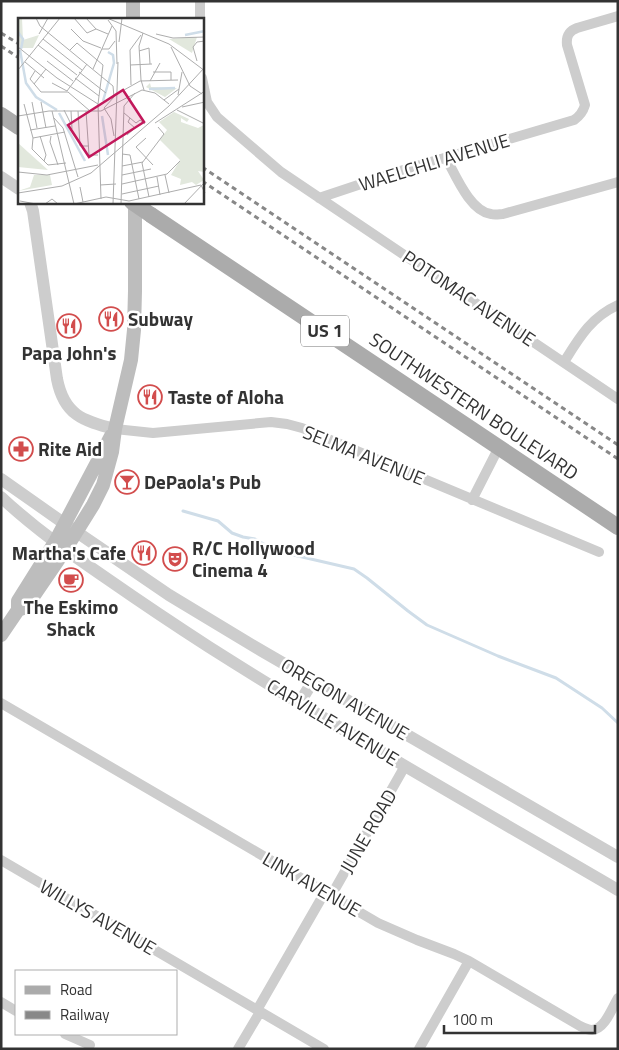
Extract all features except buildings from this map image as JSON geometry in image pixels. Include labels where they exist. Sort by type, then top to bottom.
[{"type":"main road","points":[[132,1],[133,18]]},
{"type":"main road","points":[[1,115],[18,126]]},
{"type":"main road","points":[[60,546],[77,532],[93,505],[103,485],[112,452],[115,429],[131,360],[134,330],[136,290],[133,204]]},
{"type":"main road","name":"SOUTHWESTERN BOULEVARD","points":[[136,204],[618,527]]},
{"type":"main road","points":[[1,635],[18,610],[26,607],[60,546],[65,524],[115,429]]},
{"type":"street","points":[[200,1],[200,18]]},
{"type":"street","name":"WAELCHLI AVENUE","points":[[319,198],[400,171],[574,120],[583,111],[585,105],[567,45],[568,35],[577,28],[618,16]]},
{"type":"street","points":[[204,86],[208,102],[217,117],[281,172],[319,198]]},
{"type":"street","points":[[446,158],[470,201],[478,208],[492,215],[503,214],[618,182]]},
{"type":"street","points":[[1,177],[18,188]]},
{"type":"street","name":"POTOMAC AVENUE","points":[[319,198],[618,398]]},
{"type":"street","points":[[30,204],[56,379],[60,393],[66,404],[80,417],[95,424],[115,429]]},
{"type":"street","points":[[564,362],[590,323],[607,310],[618,305]]},
{"type":"street","name":"SELMA AVENUE","points":[[115,429],[153,433],[254,423],[271,422],[287,424],[302,428],[599,552]]},
{"type":"street","points":[[472,500],[499,447]]},
{"type":"street","name":"OREGON AVENUE","points":[[1,479],[169,595],[618,858]]},
{"type":"street","name":"CARVILLE AVENUE","points":[[1,497],[60,546],[158,614],[249,672],[405,766],[618,890]]},
{"type":"street","points":[[300,702],[313,681]]},
{"type":"street","name":"LINK AVENUE","points":[[1,703],[378,923],[469,961],[580,1026],[594,1030],[600,1026],[606,1020],[618,998]]},
{"type":"street","name":"JUNE ROAD","points":[[238,1049],[405,766]]},
{"type":"street","name":"WILLYS AVENUE","points":[[1,860],[324,1049]]},
{"type":"street","points":[[419,1049],[469,961]]},
{"type":"street","points":[[1,1002],[15,1010]]},
{"type":"street","points":[[1,1011],[15,1011]]},
{"type":"street","points":[[67,1035],[90,1045]]},
{"type":"waterway","points":[[183,511],[218,521],[232,533],[255,539],[285,553],[354,569],[427,625],[498,656],[556,678],[602,708],[618,723]]},
{"type":"railway","points":[[1,33],[18,43]]},
{"type":"railway","points":[[1,46],[18,57]]},
{"type":"railway","points":[[204,168],[618,445]]},
{"type":"railway","points":[[204,182],[618,459]]},
{"type":"place","name":"Subway","points":[[111,319]]},
{"type":"place","name":"Papa John's","points":[[69,326]]},
{"type":"place","name":"Taste of Aloha","points":[[150,397]]},
{"type":"place","name":"Rite Aid","points":[[21,449]]},
{"type":"place","name":"DePaola's Pub","points":[[127,482]]},
{"type":"place","name":"Martha's Cafe","points":[[144,553]]},
{"type":"place","name":"R/C Hollywood Cinema 4","points":[[175,559]]},
{"type":"place","name":"The Eskimo Shack","points":[[71,580]]}]
